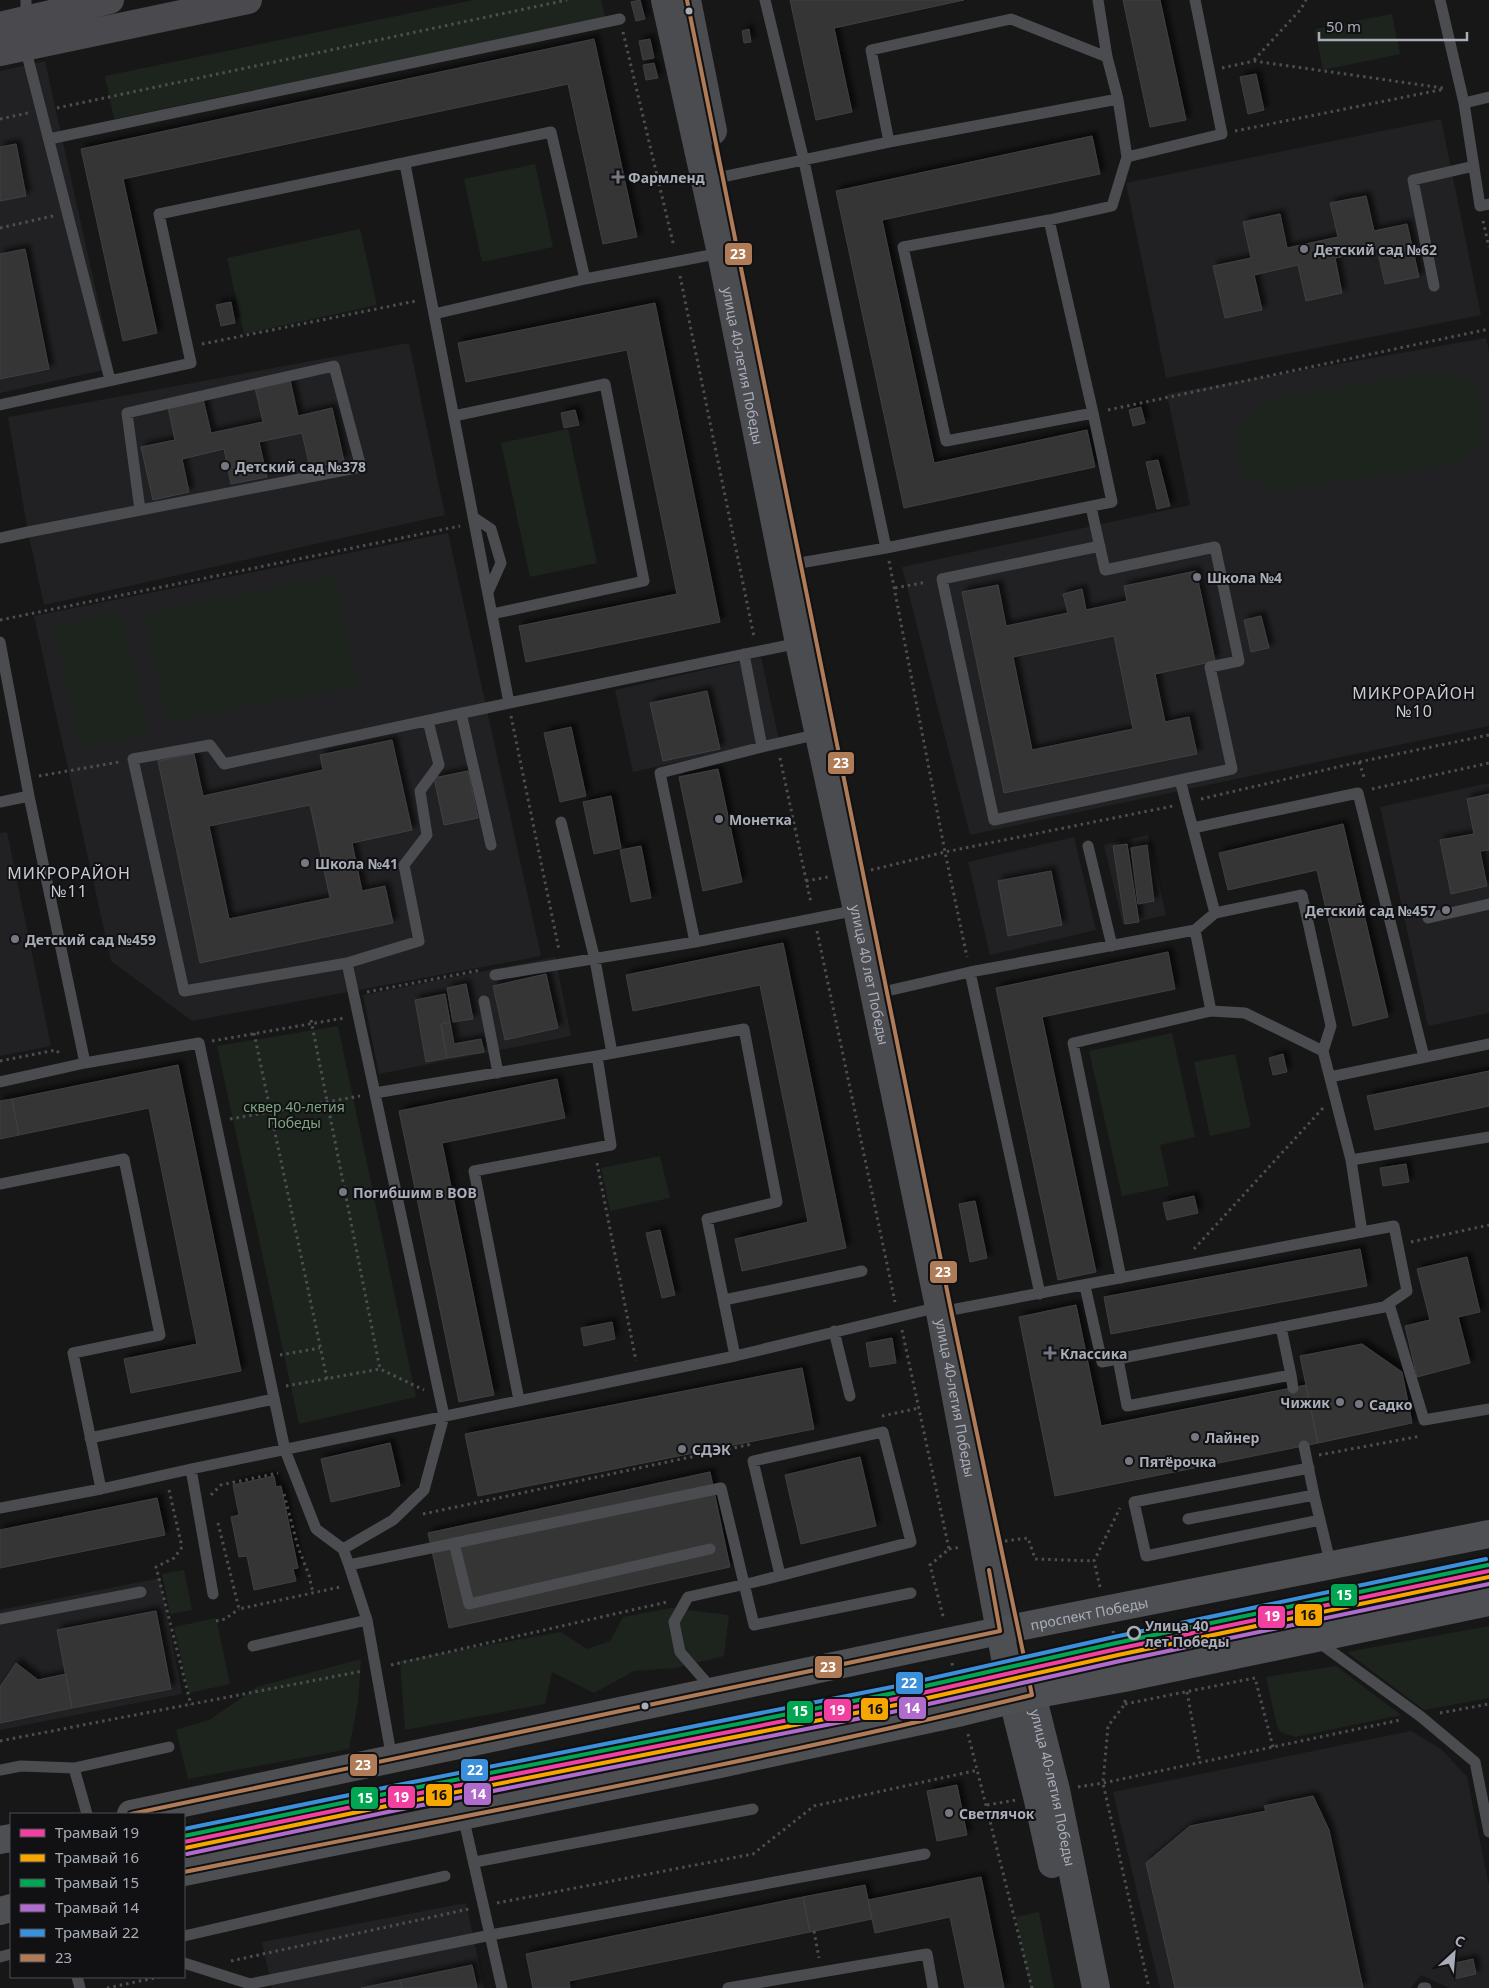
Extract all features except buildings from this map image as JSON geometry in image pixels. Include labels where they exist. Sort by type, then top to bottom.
[{"type":"main road","points":[[17,15],[110,0]]},
{"type":"main road","points":[[12,50],[248,0]]},
{"type":"main road","name":"проспект Победы","points":[[136,1813],[1009,1629],[1489,1534]]},
{"type":"main road","points":[[185,1872],[720,1764],[962,1712],[1022,1697],[1125,1691],[1312,1638],[1489,1602]]},
{"type":"main road","name":"улица 40-летия Победы","points":[[1009,1629],[1022,1697]]},
{"type":"street","name":"улица 40-летия Победы","points":[[665,0],[729,252],[856,873],[886,991],[945,1309],[1009,1629]]},
{"type":"street","name":"улица 40-летия Победы","points":[[687,0],[722,177],[729,252]]},
{"type":"street","name":"улица 40-летия Победы","points":[[792,565],[799,643]]},
{"type":"street","points":[[799,643],[819,734],[856,873]]},
{"type":"street","name":"улица 40 лет Победы","points":[[864,908],[945,1309]]},
{"type":"street","name":"улица 40-летия Победы","points":[[1022,1697],[1096,1988]]},
{"type":"street","name":"улица 40-летия Победы","points":[[1046,1793],[1078,1988]]},
{"type":"lane","points":[[765,0],[804,161],[886,548]]},
{"type":"lane","points":[[1093,413],[946,441],[903,247],[1049,220],[1112,206],[1127,157],[1118,99],[1107,57],[1098,0]]},
{"type":"lane","points":[[1127,157],[1222,134],[1195,0]]},
{"type":"lane","points":[[1440,0],[1464,103],[1474,166],[1484,205]]},
{"type":"lane","points":[[49,139],[620,18]]},
{"type":"lane","points":[[888,142],[871,50],[1011,19],[1107,57]]},
{"type":"lane","points":[[12,50],[42,111],[110,380]]},
{"type":"lane","points":[[1464,103],[1489,97]]},
{"type":"lane","points":[[722,177],[888,142],[1118,99]]},
{"type":"lane","points":[[0,405],[191,363],[159,214],[551,132],[585,280]]},
{"type":"lane","points":[[405,164],[509,703]]},
{"type":"lane","points":[[1434,286],[1413,180],[1474,166]]},
{"type":"lane","points":[[792,565],[1112,502],[1049,220]]},
{"type":"lane","points":[[434,314],[585,280],[729,252]]},
{"type":"lane","points":[[0,538],[361,467],[334,366],[127,412],[140,510]]},
{"type":"lane","points":[[454,416],[605,384],[644,581],[492,614]]},
{"type":"lane","points":[[1092,507],[1105,570],[1215,547],[1239,660],[1210,667],[1232,769],[994,820],[942,579],[1100,546]]},
{"type":"lane","points":[[474,520],[491,528],[501,563],[488,592]]},
{"type":"lane","points":[[0,642],[29,796],[85,1063]]},
{"type":"lane","points":[[428,720],[439,765],[420,791],[427,835],[404,866],[419,941],[347,963],[184,991],[133,759],[210,744],[224,764],[428,720],[461,713],[799,643]]},
{"type":"lane","points":[[744,654],[762,746]]},
{"type":"lane","points":[[461,713],[491,845]]},
{"type":"lane","points":[[696,942],[660,773],[762,746],[819,734]]},
{"type":"lane","points":[[1180,780],[1215,913]]},
{"type":"lane","points":[[1193,828],[1358,794],[1424,1057]]},
{"type":"lane","points":[[0,802],[29,796]]},
{"type":"lane","points":[[561,822],[595,960],[612,1054]]},
{"type":"lane","points":[[1088,846],[1112,946]]},
{"type":"lane","points":[[886,991],[970,972],[1195,930],[1215,913],[1302,895],[1331,1026],[1323,1050],[1350,1160],[1362,1232]]},
{"type":"lane","points":[[1428,918],[1489,904]]},
{"type":"lane","points":[[490,972],[595,960],[815,919],[864,908]]},
{"type":"lane","points":[[1195,930],[1211,1011]]},
{"type":"lane","points":[[343,1550],[393,1520],[424,1490],[444,1416],[347,963]]},
{"type":"lane","points":[[970,972],[1040,1294]]},
{"type":"lane","points":[[484,1001],[498,1073]]},
{"type":"lane","points":[[1121,1278],[1073,1043],[1211,1011],[1245,1013],[1323,1050]]},
{"type":"lane","points":[[375,1093],[612,1054],[744,1029],[777,1202],[706,1219],[735,1356]]},
{"type":"lane","points":[[0,1082],[85,1063],[199,1043],[285,1450],[316,1529],[343,1550],[349,1565],[367,1620],[392,1759]]},
{"type":"lane","points":[[1330,1077],[1489,1044]]},
{"type":"lane","points":[[519,1400],[474,1171],[611,1145],[597,1056]]},
{"type":"lane","points":[[1350,1160],[1489,1137]]},
{"type":"lane","points":[[0,1184],[124,1159],[160,1335],[73,1353],[101,1489]]},
{"type":"lane","points":[[0,1508],[101,1489],[735,1356],[898,1316],[1040,1294],[1394,1226],[1407,1291],[1384,1308],[1102,1362],[1084,1286]]},
{"type":"lane","points":[[724,1300],[862,1272]]},
{"type":"lane","points":[[1389,1304],[1424,1420],[1489,1408]]},
{"type":"lane","points":[[1281,1328],[1293,1388]]},
{"type":"lane","points":[[834,1331],[850,1396]]},
{"type":"lane","points":[[1118,1359],[1127,1406],[1291,1375]]},
{"type":"lane","points":[[90,1438],[272,1394]]},
{"type":"lane","points":[[714,1691],[680,1652],[674,1622],[688,1597],[744,1584],[780,1575],[911,1542],[883,1432],[753,1462],[780,1575]]},
{"type":"lane","points":[[1304,1446],[1331,1566]]},
{"type":"lane","points":[[1309,1468],[1134,1502],[1146,1556],[1320,1520]]},
{"type":"lane","points":[[191,1469],[213,1594]]},
{"type":"lane","points":[[349,1565],[722,1488],[754,1625],[911,1593]]},
{"type":"lane","points":[[1188,1519],[1314,1495]]},
{"type":"lane","points":[[454,1543],[469,1604],[710,1549]]},
{"type":"lane","points":[[0,1619],[141,1592]]},
{"type":"lane","points":[[253,1646],[367,1620]]},
{"type":"lane","points":[[1312,1638],[1420,1716],[1475,1762],[1489,1832]]},
{"type":"lane","points":[[0,1770],[20,1766],[74,1768],[170,1747]]},
{"type":"lane","points":[[74,1768],[87,1813]]},
{"type":"lane","points":[[475,1862],[753,1809]]},
{"type":"lane","points":[[463,1816],[485,1905],[502,1988]]},
{"type":"lane","points":[[185,1963],[250,1986],[491,1935],[925,1854]]},
{"type":"lane","points":[[185,1936],[445,1876]]},
{"type":"lane","points":[[728,1988],[927,1954],[933,1988]]},
{"type":"path","points":[[0,119],[567,0]]},
{"type":"path","points":[[1254,61],[1301,9],[1306,0]]},
{"type":"path","points":[[620,18],[677,261],[757,651]]},
{"type":"path","points":[[1209,71],[1254,61],[1446,89]]},
{"type":"path","points":[[1222,134],[1460,86]]},
{"type":"path","points":[[1484,205],[1489,247]]},
{"type":"path","points":[[0,228],[68,212]]},
{"type":"path","points":[[188,347],[432,298]]},
{"type":"path","points":[[1093,413],[1489,329]]},
{"type":"path","points":[[0,620],[474,520]]},
{"type":"path","points":[[886,548],[970,972]]},
{"type":"path","points":[[895,588],[942,579]]},
{"type":"path","points":[[509,703],[562,965]]},
{"type":"path","points":[[806,881],[856,873],[945,852],[1132,815],[1359,762],[1489,735]]},
{"type":"path","points":[[777,743],[949,1549]]},
{"type":"path","points":[[26,779],[133,759]]},
{"type":"path","points":[[1359,762],[1366,781]]},
{"type":"path","points":[[1369,790],[1489,763]]},
{"type":"path","points":[[354,994],[490,972]]},
{"type":"path","points":[[199,1043],[311,1022],[358,1016]]},
{"type":"path","points":[[311,1022],[380,1369]]},
{"type":"path","points":[[254,1033],[326,1379]]},
{"type":"path","points":[[216,1121],[375,1093]]},
{"type":"path","points":[[1176,1268],[1334,1095]]},
{"type":"path","points":[[594,1148],[639,1376]]},
{"type":"path","points":[[1398,1244],[1489,1225]]},
{"type":"path","points":[[265,1358],[320,1348]]},
{"type":"path","points":[[272,1394],[326,1379],[380,1369],[440,1398]]},
{"type":"path","points":[[880,1416],[919,1408]]},
{"type":"path","points":[[393,1520],[753,1443]]},
{"type":"path","points":[[213,1504],[211,1494],[221,1485],[278,1473],[281,1482]]},
{"type":"path","points":[[166,1475],[182,1547],[174,1558],[156,1568],[191,1705]]},
{"type":"path","points":[[283,1491],[298,1547],[309,1575],[312,1593]]},
{"type":"path","points":[[216,1514],[239,1609]]},
{"type":"path","points":[[1032,1988],[962,1712],[942,1610],[930,1565],[949,1549],[1028,1538],[1036,1559],[1094,1561],[1105,1610],[1113,1632],[1125,1691],[1108,1726],[1103,1783],[1149,1988]]},
{"type":"path","points":[[216,1621],[225,1619],[239,1609],[355,1584]]},
{"type":"path","points":[[0,1741],[376,1668],[688,1597]]},
{"type":"path","points":[[1125,1691],[1187,1692],[1255,1678],[1273,1747]]},
{"type":"path","points":[[1187,1692],[1200,1763]]},
{"type":"path","points":[[987,1806],[1420,1716],[1489,1704]]},
{"type":"path","points":[[199,1968],[485,1905],[752,1854],[814,1806],[978,1770]]},
{"type":"path","points":[[814,1931],[821,1972]]},
{"type":"path","points":[[106,1988],[154,1978]]},
{"type":"shaded area","points":[[45,61],[113,368],[0,393],[0,71]]},
{"type":"shaded area","name":"Детский сад №62","points":[[1441,119],[1481,315],[1166,378],[1126,183]]},
{"type":"shaded area","name":"Школа №4","points":[[1486,338],[1489,352],[1489,726],[970,835],[902,567],[1190,505],[1167,394]]},
{"type":"shaded area","name":"Детский сад №378","points":[[409,343],[445,515],[44,605],[28,532],[8,417]]},
{"type":"shaded area","name":"Школа №41","points":[[448,533],[541,956],[192,1021],[111,961],[34,616]]},
{"type":"shaded area","points":[[761,657],[779,740],[633,772],[615,690]]},
{"type":"shaded area","name":"Детский сад №457","points":[[1489,783],[1489,1013],[1428,1026],[1380,807]]},
{"type":"shaded area","name":"Детский сад №459","points":[[7,832],[51,1046],[0,1056],[0,833]]},
{"type":"shaded area","points":[[1148,835],[1166,915],[1123,925],[1104,845]]},
{"type":"shaded area","points":[[1074,837],[1096,930],[990,955],[968,862]]},
{"type":"shaded area","points":[[555,957],[571,1036],[379,1074],[363,995]]},
{"type":"shaded area","points":[[160,1578],[182,1694],[0,1730],[0,1610]]},
{"type":"shaded area","points":[[1411,1731],[1441,1749],[1467,1777],[1489,1886],[1489,1988],[1449,1988],[1421,1975],[1411,1988],[1160,1988],[1113,1792]]},
{"type":"shaded area","points":[[466,1903],[484,1988],[272,1988],[262,1942]]},
{"type":"green space","points":[[474,0],[601,0],[605,17],[114,119],[105,76]]},
{"type":"green space","points":[[1392,14],[1400,54],[1323,70],[1315,29]]},
{"type":"green space","points":[[535,164],[553,247],[482,262],[464,179]]},
{"type":"green space","points":[[360,229],[377,305],[244,334],[227,258]]},
{"type":"green space","points":[[1434,371],[1468,382],[1486,409],[1482,441],[1458,462],[1385,475],[1273,490],[1247,476],[1237,455],[1239,428],[1266,401]]},
{"type":"green space","points":[[568,429],[597,563],[530,577],[501,443]]},
{"type":"green space","points":[[335,576],[357,685],[166,722],[145,613]]},
{"type":"green space","points":[[121,611],[148,734],[80,749],[54,626]]},
{"type":"green space","name":"сквер 40-летия Победы","points":[[338,1026],[416,1397],[299,1424],[217,1046]]},
{"type":"green space","points":[[1172,1033],[1195,1137],[1160,1145],[1169,1186],[1122,1196],[1089,1051]]},
{"type":"green space","points":[[1235,1054],[1251,1127],[1210,1136],[1194,1062]]},
{"type":"green space","points":[[660,1156],[670,1198],[610,1211],[601,1168]]},
{"type":"green space","points":[[184,1570],[192,1610],[170,1614],[162,1574]]},
{"type":"green space","points":[[671,1608],[729,1615],[724,1656],[675,1668],[634,1671],[594,1693],[552,1672],[545,1704],[405,1730],[400,1661],[561,1632],[587,1649],[610,1641],[623,1617]]},
{"type":"green space","points":[[216,1618],[230,1684],[189,1693],[174,1627]]},
{"type":"green space","points":[[1489,1626],[1489,1698],[1424,1710],[1347,1652]]},
{"type":"green space","points":[[361,1659],[358,1702],[349,1749],[188,1779],[176,1730],[211,1719],[257,1687]]},
{"type":"green space","points":[[1336,1666],[1401,1715],[1295,1737],[1281,1732],[1277,1726],[1266,1677]]},
{"type":"green space","points":[[1039,1912],[1054,1988],[1030,1988],[1016,1917]]},
{"type":"tram line","name":"22","points":[[185,1829],[897,1686],[1114,1637],[1486,1559]]},
{"type":"tram line","name":"15","points":[[185,1836],[399,1791],[899,1692],[1116,1643],[1488,1565]]},
{"type":"tram line","name":"19","points":[[185,1842],[400,1797],[900,1698],[1117,1649],[1489,1571]]},
{"type":"tram line","name":"16","points":[[185,1848],[401,1803],[901,1704],[1118,1655],[1489,1577]]},
{"type":"tram line","name":"14","points":[[187,1854],[402,1809],[902,1710],[1120,1661],[1489,1584]]},
{"type":"transit line","name":"23","points":[[185,1872],[715,1766],[1032,1695],[951,1310],[687,0]]},
{"type":"transit line","name":"23","points":[[136,1813],[1000,1631],[989,1570]]},
{"type":"place","name":"Фармленд","points":[[618,177]]},
{"type":"place","name":"Детский сад №62","points":[[1304,249]]},
{"type":"place","name":"Детский сад №378","points":[[225,466]]},
{"type":"place","name":"Школа №4","points":[[1197,577]]},
{"type":"place","name":"Монетка","points":[[719,819]]},
{"type":"place","name":"Школа №41","points":[[305,863]]},
{"type":"place","name":"Детский сад №457","points":[[1446,910]]},
{"type":"place","name":"Детский сад №459","points":[[15,939]]},
{"type":"place","name":"Погибшим в ВОВ","points":[[343,1192]]},
{"type":"place","name":"Классика","points":[[1050,1353]]},
{"type":"place","name":"Чижик","points":[[1340,1402]]},
{"type":"place","name":"Садко","points":[[1359,1404]]},
{"type":"place","name":"Лайнер","points":[[1195,1437]]},
{"type":"place","name":"СДЭК","points":[[682,1449]]},
{"type":"place","name":"Пятёрочка","points":[[1129,1461]]},
{"type":"place","name":"Улица 40 лет Победы","points":[[1134,1633]]},
{"type":"place","name":"Светлячок","points":[[949,1813]]},
{"type":"district","name":"МИКРОРАЙОН №10","points":[[1414,702]]},
{"type":"district","name":"МИКРОРАЙОН №11","points":[[69,882]]}]
